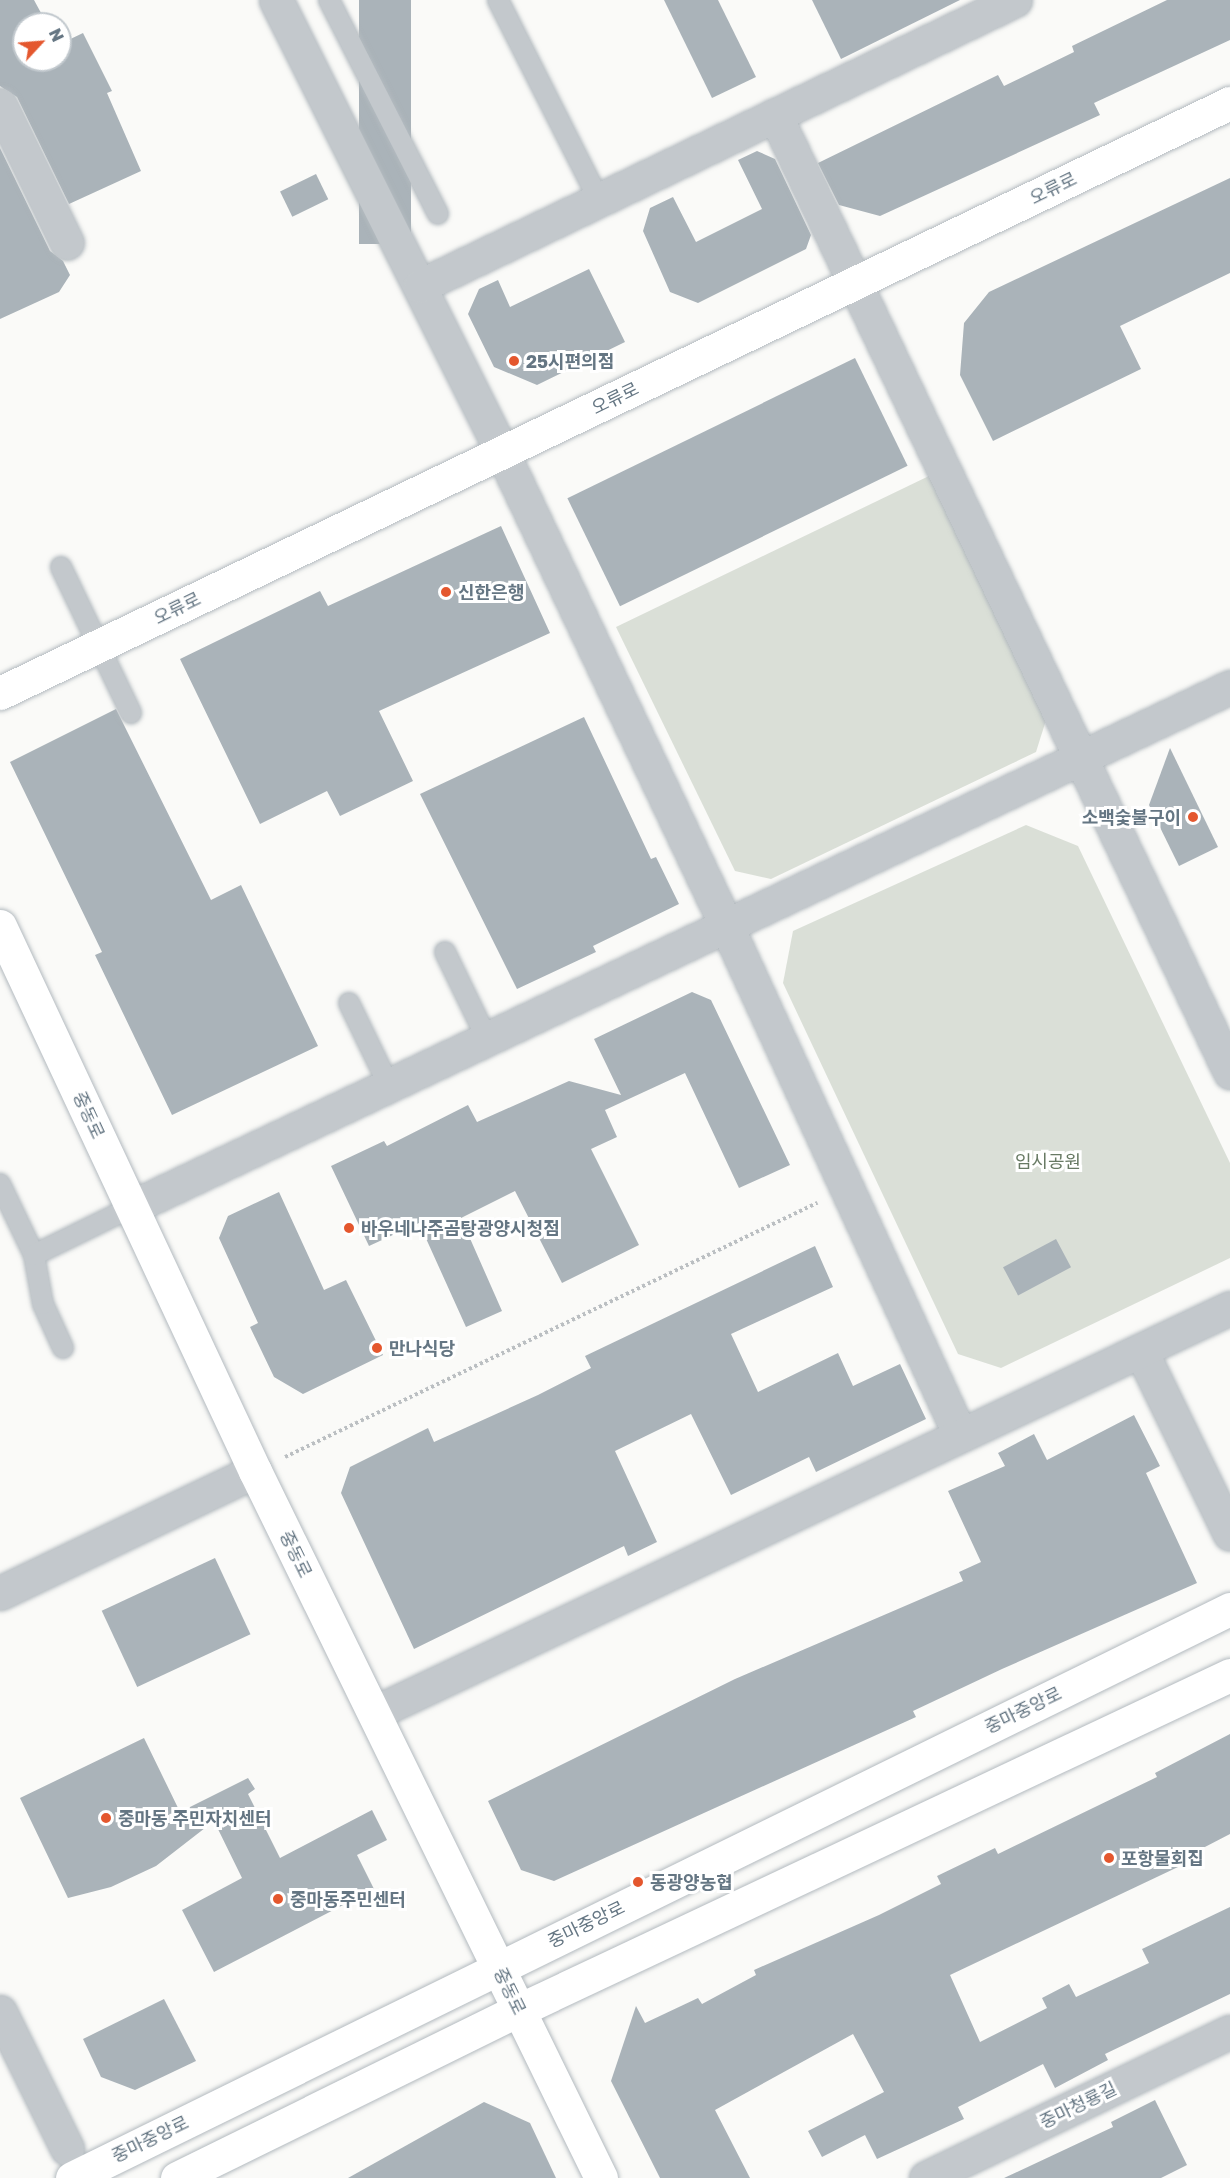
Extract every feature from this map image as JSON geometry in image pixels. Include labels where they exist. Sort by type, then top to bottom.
[{"type":"street","points":[[276,0],[502,452],[728,929],[960,1435]]},
{"type":"street","points":[[420,286],[1015,0]]},
{"type":"street","name":"오류로","points":[[0,693],[1230,103]]},
{"type":"street","points":[[0,105],[67,243]]},
{"type":"street","points":[[775,115],[857,282],[1230,1072]]},
{"type":"street","points":[[132,1207],[728,929],[1082,756],[1230,687]]},
{"type":"street","name":"중동로","points":[[0,926],[255,1471],[601,2178]]},
{"type":"street","points":[[374,1713],[1230,1308]]},
{"type":"street","points":[[1141,1351],[1230,1534]]},
{"type":"street","points":[[0,1593],[255,1471]]},
{"type":"street","name":"중마중앙로","points":[[69,2163],[499,1967],[1230,1609]]},
{"type":"street","points":[[177,2178],[519,2010],[1230,1675]]},
{"type":"street","points":[[0,2012],[69,2163]]},
{"type":"street","name":"중마청룡길","points":[[926,2178],[1230,2032]]},
{"type":"lane","points":[[329,0],[438,214]]},
{"type":"lane","points":[[506,3],[599,200]]},
{"type":"lane","points":[[61,567],[130,713]]},
{"type":"lane","points":[[445,952],[488,1041]]},
{"type":"lane","points":[[349,1004],[390,1088]]},
{"type":"lane","points":[[0,1184],[34,1255],[43,1304],[63,1348]]},
{"type":"lane","points":[[34,1255],[132,1207]]},
{"type":"path","points":[[255,1471],[848,1189]]},
{"type":"green space","points":[[931,475],[1047,717],[1036,752],[771,879],[735,871],[616,627]]},
{"type":"green space","name":"임시공원","points":[[1026,825],[1078,846],[1230,1163],[1230,1258],[1001,1368],[958,1354],[783,983],[793,931]]},
{"type":"building","points":[[0,0],[34,0],[40,12],[12,12],[12,72],[72,72],[72,38],[83,33],[112,91],[107,93],[141,171],[69,204],[17,97],[0,86]]},
{"type":"building","points":[[359,0],[411,0],[411,244],[359,244]]},
{"type":"building","points":[[664,0],[718,0],[756,77],[712,98]]},
{"type":"building","points":[[812,0],[960,0],[841,59]]},
{"type":"building","points":[[1167,0],[1230,0],[1230,40],[1094,103],[1100,115],[880,216],[839,205],[818,163],[998,75],[1004,86],[1074,52],[1072,46]]},
{"type":"building","points":[[0,148],[50,251],[63,261],[70,275],[59,292],[0,319]]},
{"type":"building","points":[[757,151],[775,159],[811,235],[806,249],[698,303],[670,292],[643,231],[650,208],[673,197],[696,242],[762,209],[738,160]]},
{"type":"building","points":[[316,174],[328,199],[292,217],[280,192]]},
{"type":"building","points":[[1230,178],[1230,273],[1120,326],[1141,369],[993,441],[960,375],[964,323],[989,292]]},
{"type":"building","points":[[589,269],[625,342],[537,385],[494,367],[468,314],[479,289],[498,280],[510,307]]},
{"type":"building","points":[[855,358],[908,466],[620,606],[567,498]]},
{"type":"building","points":[[501,526],[550,633],[379,711],[413,781],[340,816],[327,791],[260,824],[180,659],[320,591],[328,606]]},
{"type":"building","points":[[116,709],[211,900],[241,885],[318,1046],[172,1115],[95,955],[102,952],[10,762]]},
{"type":"building","points":[[584,717],[651,859],[656,857],[679,904],[593,946],[596,952],[517,989],[420,794]]},
{"type":"building","points":[[1170,748],[1218,847],[1179,866],[1149,805]]},
{"type":"building","points":[[692,992],[711,1000],[790,1165],[739,1188],[685,1073],[605,1110],[617,1137],[591,1149],[639,1245],[562,1283],[515,1191],[461,1218],[502,1311],[466,1327],[419,1223],[369,1246],[331,1166],[384,1141],[387,1146],[468,1105],[477,1122],[569,1081],[621,1095],[594,1039]]},
{"type":"building","points":[[279,1192],[324,1290],[346,1280],[383,1355],[303,1394],[274,1377],[250,1327],[258,1323],[219,1238],[228,1216]]},
{"type":"building","points":[[1056,1239],[1071,1267],[1018,1295],[1003,1267]]},
{"type":"building","points":[[815,1246],[833,1287],[731,1334],[758,1392],[838,1353],[853,1386],[900,1364],[926,1419],[816,1472],[809,1457],[731,1495],[691,1414],[615,1451],[657,1542],[628,1556],[624,1546],[414,1649],[341,1493],[350,1467],[428,1428],[434,1442],[538,1395],[591,1368],[585,1356]]},
{"type":"building","points":[[1134,1415],[1160,1466],[1146,1473],[1197,1583],[1002,1669],[913,1711],[916,1717],[554,1881],[521,1870],[488,1801],[735,1679],[963,1581],[959,1572],[981,1562],[948,1491],[1005,1466],[998,1453],[1034,1434],[1047,1460]]},
{"type":"building","points":[[215,1558],[250,1634],[137,1687],[102,1611]]},
{"type":"building","points":[[1230,1734],[1230,1834],[1176,1862],[1178,1867],[950,1975],[980,2042],[1047,2008],[1042,1998],[1069,1984],[1076,1997],[1149,1963],[1142,1949],[1230,1907],[1230,1994],[1105,2054],[1108,2060],[1055,2088],[1043,2064],[958,2107],[964,2119],[877,2159],[865,2135],[822,2157],[808,2131],[884,2092],[853,2034],[715,2110],[750,2178],[660,2178],[611,2081],[636,2006],[645,2023],[698,1998],[702,2004],[756,1975],[754,1970],[879,1915],[941,1884],[937,1876],[995,1848],[998,1854],[1157,1777],[1155,1773]]},
{"type":"building","points":[[144,1738],[180,1812],[248,1778],[255,1789],[248,1794],[280,1858],[372,1810],[387,1840],[357,1855],[374,1889],[214,1972],[182,1910],[242,1878],[214,1821],[156,1866],[111,1887],[68,1898],[20,1798]]},
{"type":"building","points":[[164,1999],[196,2061],[135,2090],[101,2077],[83,2039]]},
{"type":"building","points":[[1155,2100],[1187,2165],[1161,2178],[1004,2178],[1113,2127],[1111,2122]]},
{"type":"building","points":[[484,2102],[530,2123],[556,2178],[348,2178]]},
{"type":"place","name":"25시편의점","points":[[514,361]]},
{"type":"place","name":"신한은행","points":[[446,592]]},
{"type":"place","name":"소백숯불구이","points":[[1193,817]]},
{"type":"place","name":"바우네나주곰탕광양시청점","points":[[349,1228]]},
{"type":"place","name":"만나식당","points":[[377,1348]]},
{"type":"place","name":"중마동 주민자치센터","points":[[106,1818]]},
{"type":"place","name":"포항물회집","points":[[1109,1858]]},
{"type":"place","name":"동광양농협","points":[[638,1882]]},
{"type":"place","name":"중마동주민센터","points":[[278,1899]]}]
